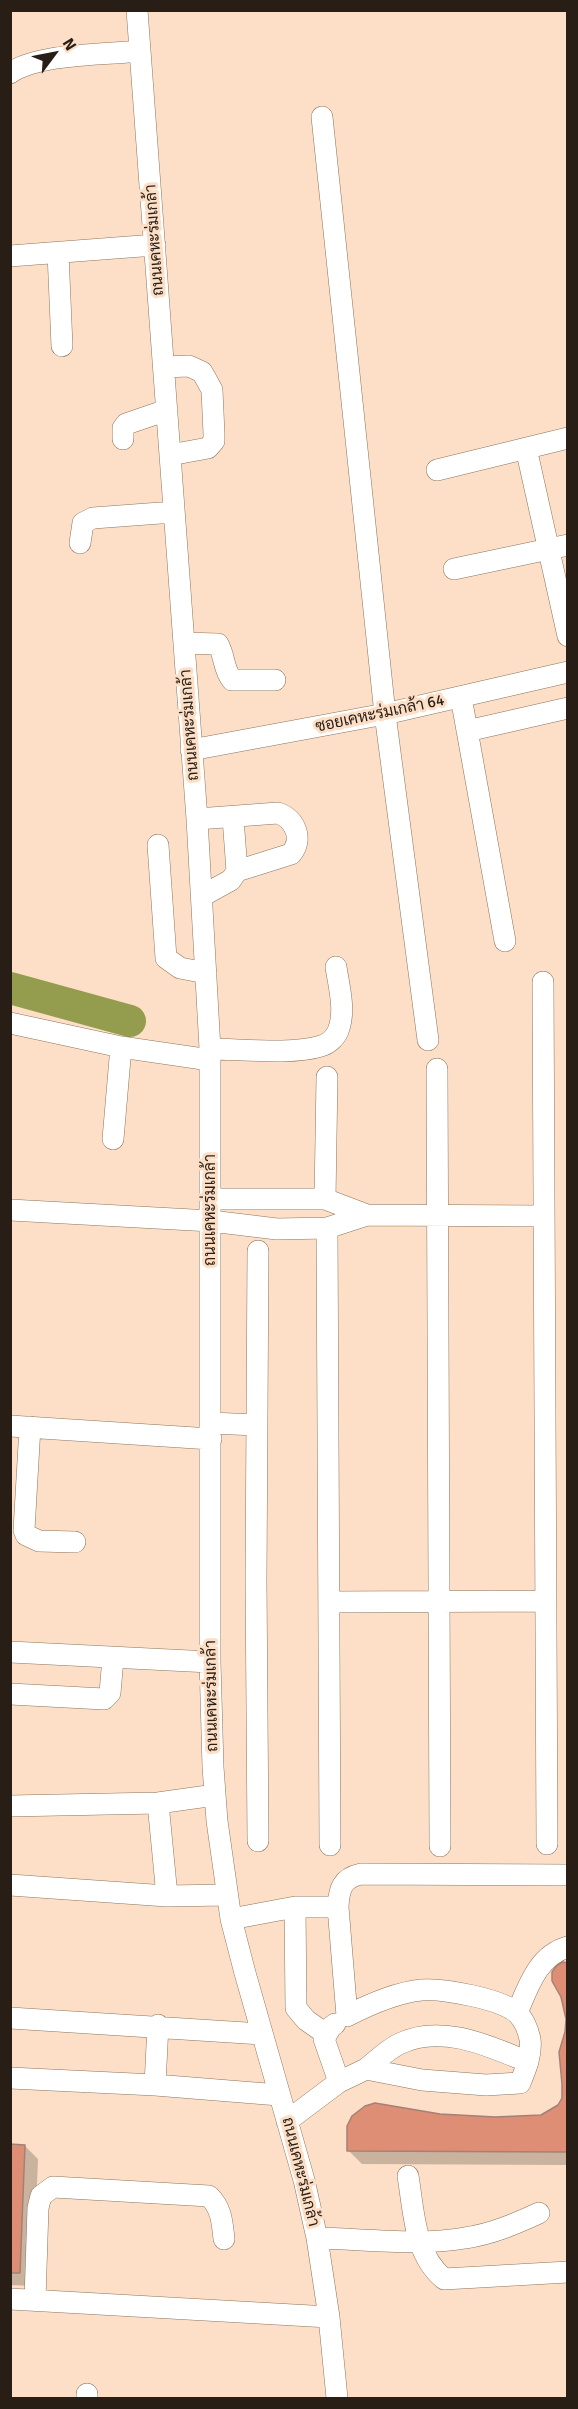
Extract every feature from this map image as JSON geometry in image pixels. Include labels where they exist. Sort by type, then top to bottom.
[{"type":"street","name":"ถนนเคหะร่มเกล้า","points":[[137,10],[197,819],[210,1055],[210,1662],[215,1795],[231,1918],[304,2180],[317,2238],[329,2317],[337,2398]]},
{"type":"street","points":[[10,73],[21,66],[40,60],[140,51]]},
{"type":"street","points":[[322,117],[385,714],[428,1040]]},
{"type":"street","points":[[10,256],[155,245]]},
{"type":"street","points":[[58,253],[62,346]]},
{"type":"street","points":[[164,367],[196,368],[202,372],[212,390],[214,441],[208,448],[170,455]]},
{"type":"street","points":[[123,439],[123,428],[126,424],[167,410]]},
{"type":"street","points":[[436,470],[567,438]]},
{"type":"street","points":[[526,448],[558,547],[567,636]]},
{"type":"street","points":[[80,543],[83,523],[93,518],[174,512]]},
{"type":"street","points":[[454,569],[558,547]]},
{"type":"street","points":[[184,643],[218,644],[222,651],[225,672],[232,680],[275,680]]},
{"type":"street","name":"ซอยเคหะร่มเกล้า 64","points":[[191,750],[385,714],[567,672]]},
{"type":"street","points":[[461,697],[505,941]]},
{"type":"street","points":[[467,731],[567,708]]},
{"type":"street","points":[[197,819],[278,813],[288,817],[294,824],[297,838],[296,848],[291,854],[237,871],[231,880],[202,896]]},
{"type":"street","points":[[232,818],[237,871]]},
{"type":"street","points":[[158,845],[166,958],[180,968],[206,973]]},
{"type":"street","points":[[10,1023],[121,1047],[210,1055],[321,1046],[331,1041],[337,1033],[340,1021],[341,1003],[336,967]]},
{"type":"street","points":[[543,982],[546,1844]]},
{"type":"street","points":[[113,1139],[121,1047]]},
{"type":"street","points":[[437,1070],[440,1846]]},
{"type":"street","points":[[305,1228],[315,1199],[327,1077]]},
{"type":"street","points":[[211,1199],[315,1199],[367,1215],[543,1216]]},
{"type":"street","points":[[10,1210],[211,1221],[277,1229],[327,1228],[367,1215]]},
{"type":"street","points":[[327,1228],[330,1845]]},
{"type":"street","points":[[258,1251],[256,1425],[258,1841]]},
{"type":"street","points":[[75,1542],[39,1541],[26,1535],[20,1426],[211,1431],[256,1425]]},
{"type":"street","points":[[330,1602],[545,1601]]},
{"type":"street","points":[[10,1652],[210,1662]]},
{"type":"street","points":[[10,1695],[104,1699],[110,1693],[113,1658]]},
{"type":"street","points":[[10,1806],[158,1803],[215,1795]]},
{"type":"street","points":[[158,1803],[167,1896]]},
{"type":"street","points":[[347,2016],[338,1907],[339,1890],[351,1876],[361,1874],[567,1875]]},
{"type":"street","points":[[10,1885],[167,1896],[227,1895]]},
{"type":"street","points":[[231,1918],[295,1907],[338,1907]]},
{"type":"street","points":[[295,1907],[296,2008],[306,2020],[326,2034]]},
{"type":"street","points":[[517,2013],[530,1983],[545,1959],[556,1950],[567,1947]]},
{"type":"street","points":[[339,2082],[326,2046],[326,2034],[330,2027],[347,2016],[391,1997],[422,1990],[461,1993],[485,1999],[517,2013],[527,2028],[530,2041],[528,2062],[520,2083],[486,2085],[422,2080],[366,2070]]},
{"type":"street","points":[[10,2018],[158,2025],[262,2034]]},
{"type":"street","points":[[155,2085],[158,2025]]},
{"type":"street","points":[[287,2121],[339,2082],[366,2070],[400,2043],[422,2036],[464,2038],[528,2062]]},
{"type":"street","points":[[10,2078],[155,2085],[279,2095]]},
{"type":"street","points":[[408,2176],[418,2240],[436,2272],[444,2279],[567,2272]]},
{"type":"street","points":[[34,2300],[38,2208],[41,2196],[53,2187],[209,2196],[217,2204],[222,2217],[224,2239]]},
{"type":"street","points":[[317,2238],[463,2239],[487,2234],[539,2213]]},
{"type":"street","points":[[10,2299],[329,2317]]},
{"type":"building","points":[[563,1962],[568,1963],[568,2152],[347,2151],[347,2126],[352,2116],[365,2106],[375,2103],[440,2114],[495,2117],[541,2115],[558,2105],[562,2098],[559,2052],[566,2019],[561,1997],[552,1981],[552,1972],[557,1965]]},
{"type":"building","points":[[10,2144],[25,2145],[20,2273],[10,2273]]},
{"type":"waterway","points":[[10,988],[130,1021]]}]
